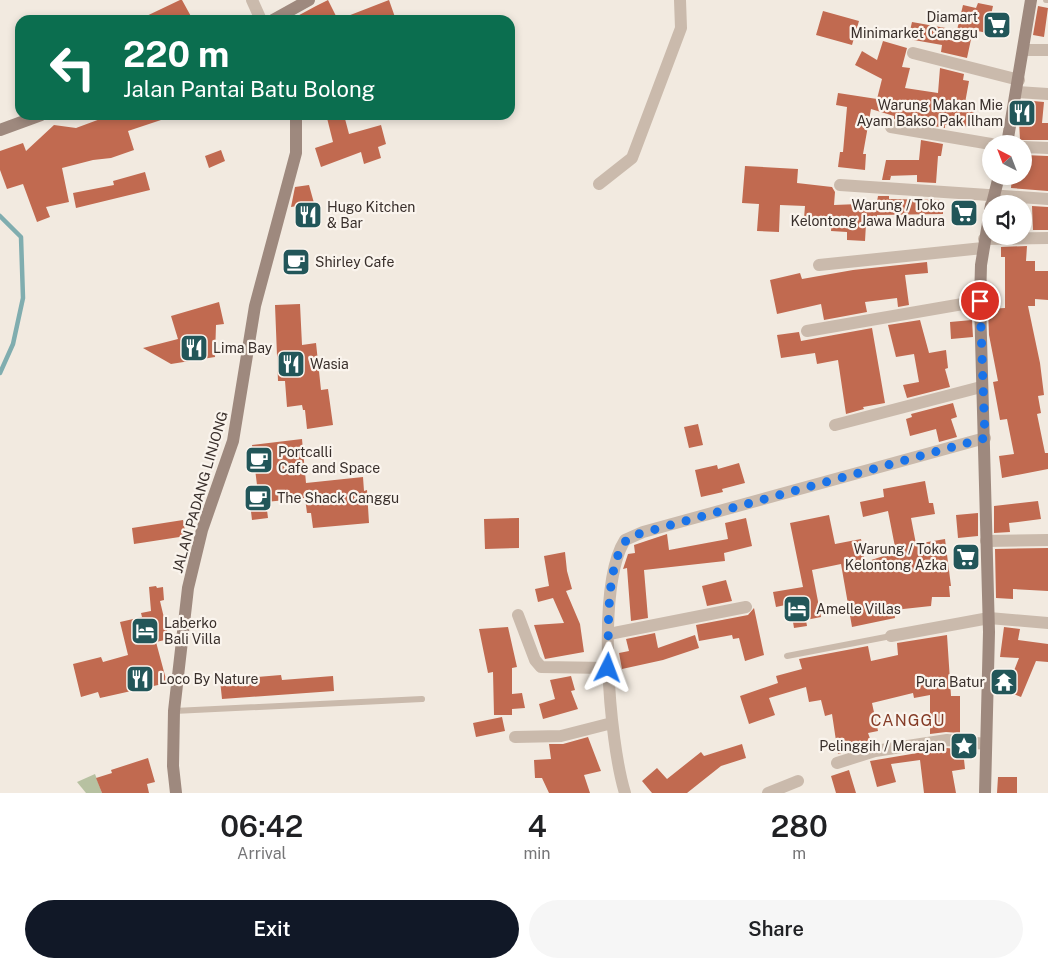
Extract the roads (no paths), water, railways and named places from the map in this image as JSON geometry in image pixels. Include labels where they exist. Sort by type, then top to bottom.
[{"type":"street","points":[[252,0],[259,15]]},
{"type":"street","points":[[599,184],[632,158],[681,28],[680,0]]},
{"type":"street","points":[[1009,135],[1031,0]]},
{"type":"street","points":[[281,15],[302,2]]},
{"type":"street","points":[[1024,50],[1048,50]]},
{"type":"street","points":[[913,54],[1048,94]]},
{"type":"street","points":[[0,130],[27,120]]},
{"type":"street","name":"JALAN PADANG LINJONG","points":[[176,793],[173,766],[174,711],[191,570],[202,530],[233,441],[255,306],[296,153],[299,120]]},
{"type":"street","points":[[890,127],[982,142]]},
{"type":"street","points":[[1032,148],[1048,148]]},
{"type":"street","points":[[840,185],[982,201]]},
{"type":"street","points":[[1032,200],[1048,199]]},
{"type":"street","points":[[1032,239],[1048,238]]},
{"type":"street","points":[[819,265],[982,244]]},
{"type":"street","points":[[983,245],[980,301],[981,387],[985,438],[988,618],[984,793]]},
{"type":"street","points":[[807,331],[980,301]]},
{"type":"street","points":[[834,425],[981,387]]},
{"type":"street","points":[[624,793],[614,742],[608,668],[611,590],[616,560],[622,545],[631,536],[985,438]]},
{"type":"street","points":[[986,541],[1048,540]]},
{"type":"street","points":[[609,634],[746,608]]},
{"type":"street","points":[[518,615],[536,660],[541,667],[608,668]]},
{"type":"street","points":[[891,636],[988,618],[1048,623]]},
{"type":"street","points":[[514,737],[561,736],[612,723]]},
{"type":"street","points":[[837,763],[875,751],[947,740],[986,744]]},
{"type":"street","points":[[768,793],[798,781]]},
{"type":"lane","points":[[788,656],[891,636]]},
{"type":"lane","points":[[174,711],[422,699]]},
{"type":"waterway","points":[[0,216],[21,237],[23,298],[13,344],[0,373]]},
{"type":"place","name":"Diamart Minimarket Canggu","points":[[997,25]]},
{"type":"place","name":"Warung Makan Mie Ayam Bakso Pak Ilham","points":[[1022,113]]},
{"type":"place","name":"Warung / Toko Kelontong Jawa Madura","points":[[964,213]]},
{"type":"place","name":"Hugo Kitchen & Bar","points":[[308,215]]},
{"type":"place","name":"Shirley Cafe","points":[[296,262]]},
{"type":"place","name":"Lima Bay","points":[[194,348]]},
{"type":"place","name":"Wasia","points":[[291,364]]},
{"type":"place","name":"Portcalli Cafe and Space","points":[[259,460]]},
{"type":"place","name":"The Shack Canggu","points":[[258,498]]},
{"type":"place","name":"Warung / Toko Kelontong Azka","points":[[966,557]]},
{"type":"place","name":"Amelle Villas","points":[[797,609]]},
{"type":"place","name":"Laberko Bali Villa","points":[[145,631]]},
{"type":"place","name":"Loco By Nature","points":[[140,679]]},
{"type":"place","name":"Pura Batur","points":[[1004,682]]},
{"type":"place","name":"Pelinggih / Merajan","points":[[964,746]]},
{"type":"district","name":"CANGGU","points":[[908,720]]}]
